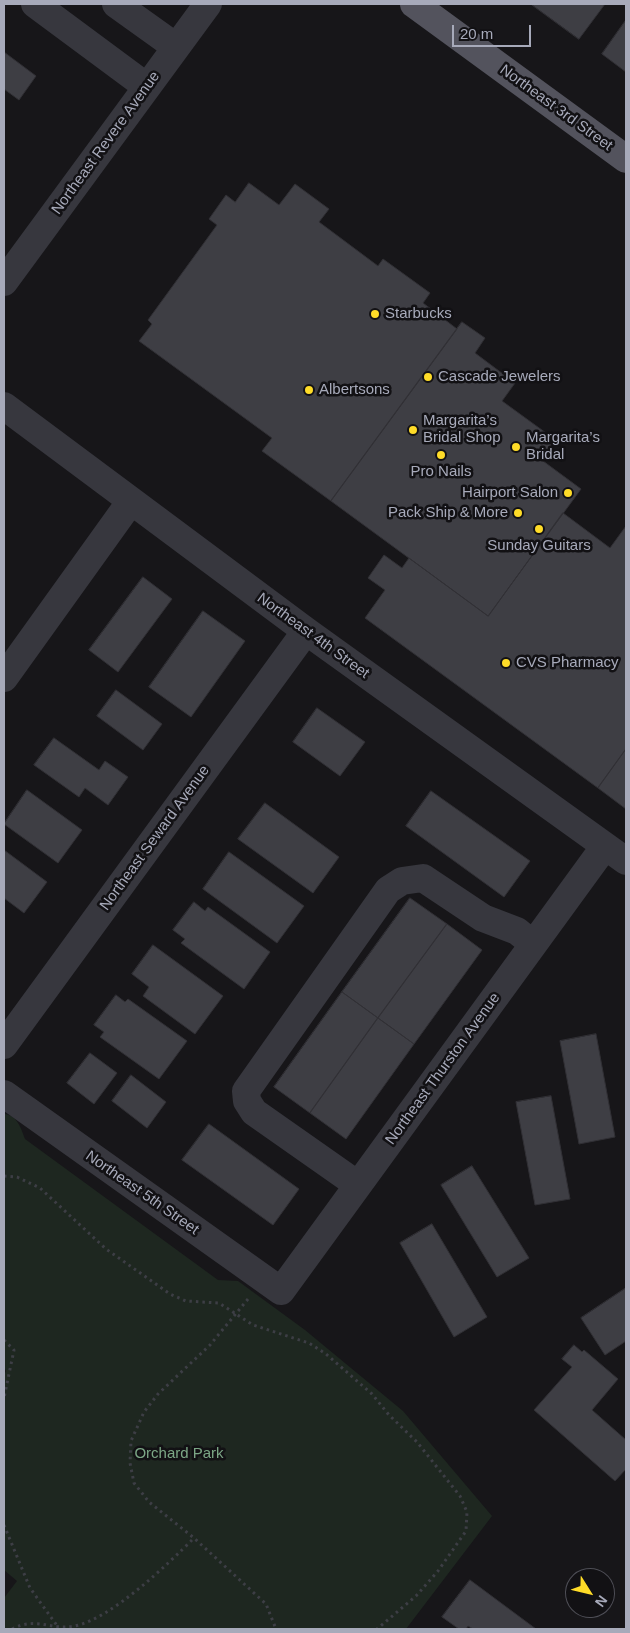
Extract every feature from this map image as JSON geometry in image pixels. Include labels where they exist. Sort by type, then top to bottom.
[{"type":"main road","name":"Northeast 3rd Street","points":[[414,4],[626,159]]},
{"type":"street","points":[[34,4],[147,86]]},
{"type":"street","points":[[116,4],[176,48]]},
{"type":"street","name":"Northeast Revere Avenue","points":[[4,282],[208,4]]},
{"type":"street","name":"Northeast 4th Street","points":[[4,406],[306,631],[616,854]]},
{"type":"street","points":[[4,678],[131,501]]},
{"type":"street","name":"Northeast Seward Avenue","points":[[4,1045],[306,631]]},
{"type":"street","name":"Northeast Thurston Avenue","points":[[273,1285],[358,1186],[533,944],[616,854]]},
{"type":"street","points":[[358,1186],[254,1112],[247,1101],[246,1090],[388,890],[402,881],[423,878],[484,918],[517,931],[533,944]]},
{"type":"street","name":"Northeast 5th Street","points":[[4,1094],[273,1285]]},
{"type":"path","points":[[4,1176],[17,1176],[40,1188],[106,1249],[170,1294],[186,1301],[219,1303],[253,1325],[309,1343],[326,1354],[372,1394],[389,1415],[417,1442],[460,1496],[467,1512],[466,1531],[456,1548],[416,1596],[377,1629]]},
{"type":"path","points":[[273,1285],[235,1314],[210,1345],[158,1394],[144,1412],[131,1441],[130,1464],[134,1482],[149,1502],[194,1538],[266,1604],[276,1629]]},
{"type":"path","points":[[4,1340],[14,1350],[4,1398]]},
{"type":"path","points":[[4,1525],[30,1588],[60,1628]]},
{"type":"path","points":[[12,1629],[35,1622],[60,1628],[76,1626],[101,1615],[175,1557],[194,1538]]},
{"type":"green space","name":"Orchard Park","points":[[4,1114],[15,1119],[25,1139],[218,1280],[238,1281],[305,1330],[403,1411],[492,1516],[406,1629],[4,1629],[4,1598],[17,1581],[4,1570],[4,1375],[6,1371],[4,1367]]},
{"type":"building","points":[[531,4],[605,4],[579,39]]},
{"type":"building","points":[[626,20],[626,72],[602,54]]},
{"type":"building","points":[[4,52],[36,76],[19,100],[4,89]]},
{"type":"building","name":"Albertsons","points":[[249,183],[279,205],[295,184],[329,209],[319,222],[378,266],[383,259],[430,293],[423,303],[457,329],[331,501],[262,451],[272,438],[139,341],[152,324],[148,320],[217,225],[209,219],[226,195],[235,202]]},
{"type":"building","points":[[462,322],[485,338],[475,353],[515,383],[502,401],[557,441],[543,461],[581,489],[488,616],[331,501]]},
{"type":"building","name":"CVS Pharmacy","points":[[563,513],[610,548],[626,526],[626,749],[598,788],[365,618],[385,590],[368,578],[384,555],[402,568],[409,558],[488,616]]},
{"type":"building","points":[[143,577],[172,599],[118,672],[89,650]]},
{"type":"building","points":[[203,611],[245,641],[191,717],[149,687]]},
{"type":"building","points":[[116,690],[162,724],[143,750],[97,716]]},
{"type":"building","points":[[317,708],[365,742],[340,776],[293,742]]},
{"type":"building","points":[[54,738],[99,770],[105,761],[128,777],[108,805],[85,788],[79,797],[34,765]]},
{"type":"building","points":[[626,749],[626,809],[598,788]]},
{"type":"building","points":[[27,790],[82,830],[58,863],[4,824]]},
{"type":"building","points":[[431,791],[530,861],[504,897],[406,826]]},
{"type":"building","points":[[265,803],[339,857],[313,893],[238,839]]},
{"type":"building","points":[[4,850],[47,882],[24,913],[4,898]]},
{"type":"building","points":[[229,852],[304,906],[277,943],[203,889]]},
{"type":"building","points":[[410,898],[447,924],[378,1018],[342,992]]},
{"type":"building","points":[[194,902],[205,911],[208,907],[270,952],[244,989],[181,943],[185,939],[173,930]]},
{"type":"building","points":[[447,924],[482,950],[414,1044],[378,1018]]},
{"type":"building","points":[[153,945],[223,996],[195,1034],[143,996],[149,987],[132,974]]},
{"type":"building","points":[[342,992],[378,1018],[310,1113],[274,1087]]},
{"type":"building","points":[[116,995],[125,1002],[128,999],[187,1041],[159,1079],[100,1037],[104,1032],[94,1025]]},
{"type":"building","points":[[378,1018],[414,1044],[346,1139],[310,1113]]},
{"type":"building","points":[[596,1034],[615,1137],[579,1144],[560,1041]]},
{"type":"building","points":[[90,1053],[117,1073],[94,1104],[67,1083]]},
{"type":"building","points":[[131,1075],[166,1102],[147,1128],[112,1101]]},
{"type":"building","points":[[551,1096],[570,1199],[535,1205],[516,1102]]},
{"type":"building","points":[[209,1124],[299,1189],[273,1225],[182,1160]]},
{"type":"building","points":[[472,1166],[529,1258],[497,1277],[441,1185]]},
{"type":"building","points":[[432,1224],[487,1317],[454,1337],[400,1243]]},
{"type":"building","points":[[626,1288],[626,1341],[605,1355],[581,1318]]},
{"type":"building","points":[[574,1345],[582,1352],[584,1350],[618,1379],[592,1410],[626,1440],[626,1469],[615,1481],[534,1410],[572,1367],[562,1359]]},
{"type":"building","points":[[470,1580],[536,1629],[473,1629],[468,1626],[466,1629],[459,1629],[442,1617]]},
{"type":"place","name":"Starbucks","points":[[375,314]]},
{"type":"place","name":"Cascade Jewelers","points":[[428,377]]},
{"type":"place","name":"Albertsons","points":[[309,390]]},
{"type":"place","name":"Margarita’s Bridal Shop","points":[[413,430]]},
{"type":"place","name":"Margarita’s Bridal","points":[[516,447]]},
{"type":"place","name":"Pro Nails","points":[[441,455]]},
{"type":"place","name":"Hairport Salon","points":[[568,493]]},
{"type":"place","name":"Pack Ship & More","points":[[518,513]]},
{"type":"place","name":"Sunday Guitars","points":[[539,529]]},
{"type":"place","name":"CVS Pharmacy","points":[[506,663]]}]
